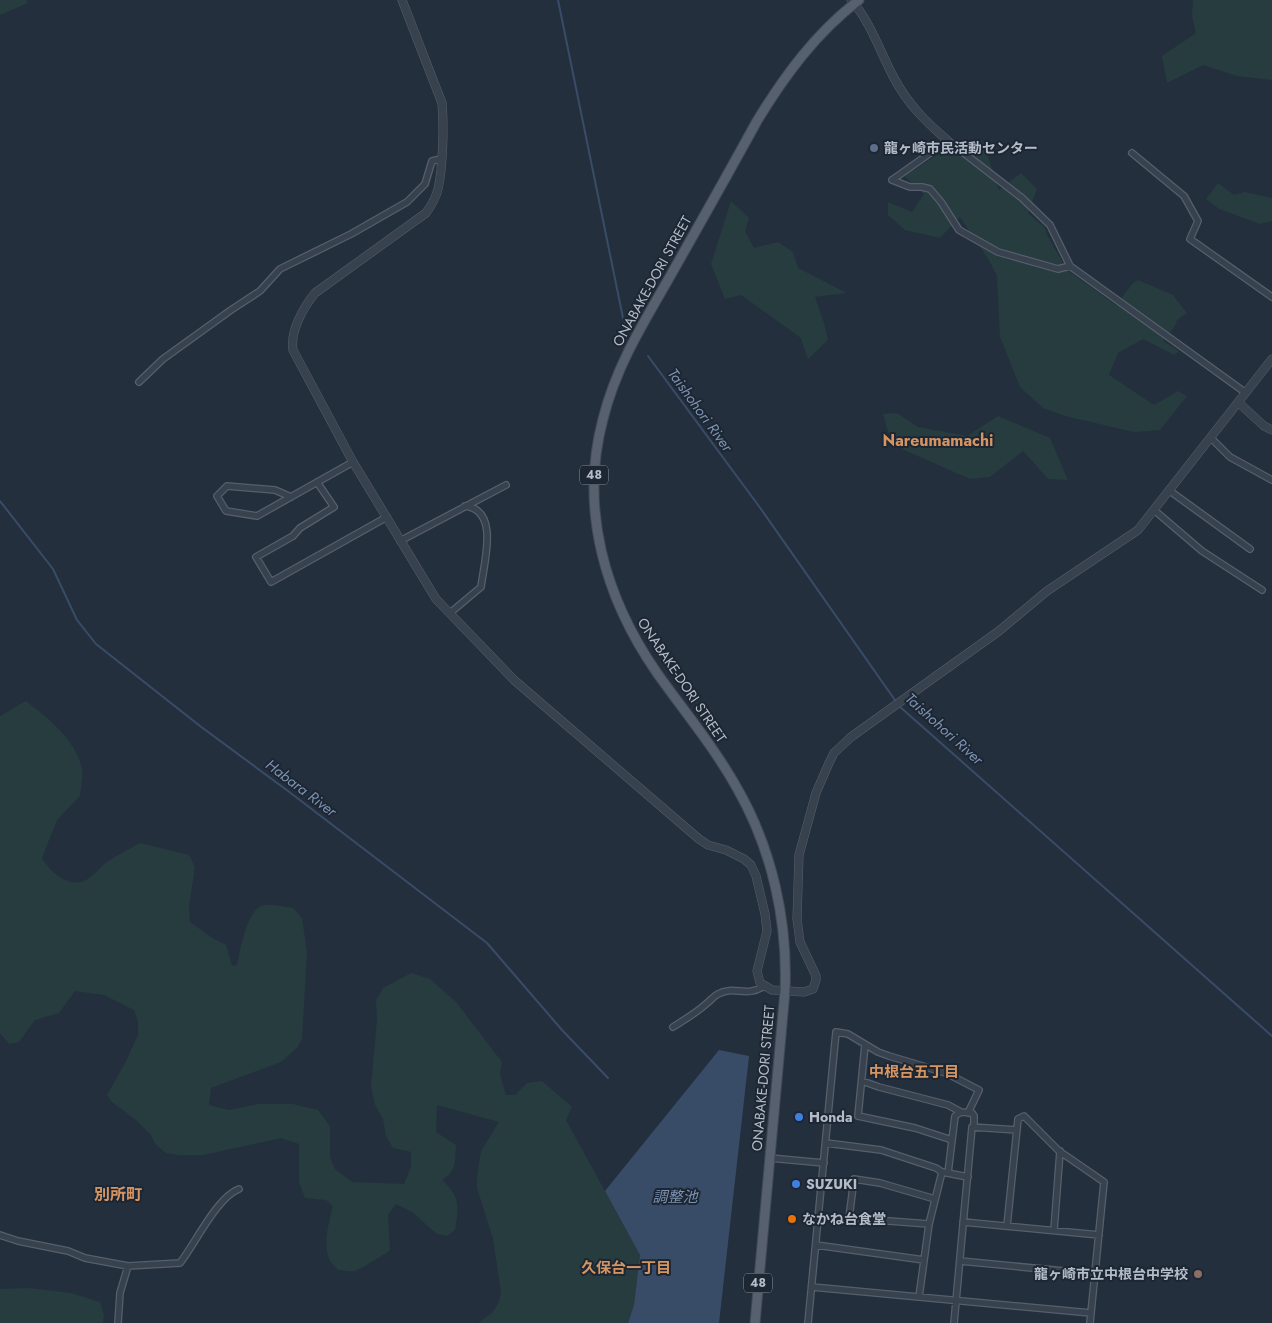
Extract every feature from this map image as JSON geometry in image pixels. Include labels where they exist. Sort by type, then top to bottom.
[{"type":"main road","name":"ONABAKE-DORI STREET","points":[[755,1323],[785,991],[786,964],[783,926],[772,872],[761,840],[744,801],[722,762],[656,672],[622,615],[606,573],[601,553],[595,508],[595,458],[602,420],[618,370],[758,121],[781,82],[806,51],[854,1]]},
{"type":"street","points":[[402,0],[442,103],[443,116],[438,189],[426,213],[315,293],[304,310],[294,336],[293,346],[295,354],[353,462],[436,599],[514,680],[699,839],[708,845],[737,854],[751,865],[759,884],[767,931],[757,971],[758,980],[772,990],[804,992],[813,989],[816,980],[800,942],[798,885],[801,847],[816,793],[834,753],[841,745],[999,631],[1047,591],[1138,530],[1272,359]]},
{"type":"street","points":[[854,1],[903,94],[921,118],[1022,198],[1050,225],[1070,266],[1246,393]]},
{"type":"street","points":[[947,140],[892,180],[910,187],[930,189],[959,230],[998,252],[1058,269],[1070,266]]},
{"type":"street","points":[[1132,153],[1184,196],[1198,221],[1190,239],[1272,296]]},
{"type":"street","points":[[138,382],[162,359],[260,291],[280,269],[351,234],[407,202],[425,184],[432,161],[441,159]]},
{"type":"street","points":[[1239,403],[1264,426],[1272,430]]},
{"type":"street","points":[[1211,438],[1230,457],[1272,480]]},
{"type":"street","points":[[291,497],[275,490],[226,486],[217,496],[226,511],[257,516],[291,497],[317,482],[353,462]]},
{"type":"street","points":[[317,482],[334,506],[300,528],[293,536],[256,557],[271,582],[387,517]]},
{"type":"street","points":[[400,542],[506,485]]},
{"type":"street","points":[[1170,490],[1250,549]]},
{"type":"street","points":[[450,613],[481,587],[487,526],[482,515],[474,507],[464,506]]},
{"type":"street","points":[[1154,510],[1202,551],[1262,590]]},
{"type":"street","points":[[673,1027],[707,1004],[718,994],[730,990],[756,992],[764,986]]},
{"type":"street","points":[[808,1323],[836,1032],[848,1034],[878,1052],[901,1061],[946,1073],[980,1090],[964,1112],[955,1116],[945,1172],[935,1199],[929,1224],[919,1297]]},
{"type":"street","points":[[865,1045],[858,1116],[916,1128],[952,1140]]},
{"type":"street","points":[[862,1081],[948,1104],[964,1112],[972,1113],[974,1116],[954,1323]]},
{"type":"street","points":[[1007,1226],[1018,1119],[1024,1116],[1060,1152],[1104,1182],[1090,1323]]},
{"type":"street","points":[[974,1127],[1017,1130]]},
{"type":"street","points":[[826,1143],[881,1150],[945,1172],[968,1177]]},
{"type":"street","points":[[1054,1230],[1060,1152]]},
{"type":"street","points":[[770,1158],[824,1163]]},
{"type":"street","points":[[929,1224],[849,1218],[854,1179],[880,1182],[935,1199]]},
{"type":"street","points":[[0,1235],[18,1241],[68,1251],[86,1258],[128,1266],[180,1263],[220,1204],[227,1196],[239,1189]]},
{"type":"street","points":[[964,1222],[1099,1234]]},
{"type":"street","points":[[816,1245],[924,1260]]},
{"type":"street","points":[[960,1261],[1095,1274]]},
{"type":"street","points":[[118,1323],[120,1294],[128,1266]]},
{"type":"street","points":[[812,1288],[1091,1313]]},
{"type":"green space","points":[[0,0],[26,0],[28,3],[0,15]]},
{"type":"green space","points":[[1193,0],[1272,0],[1272,80],[1237,76],[1203,65],[1167,83],[1162,56],[1196,33],[1192,16]]},
{"type":"green space","points":[[963,139],[983,142],[999,190],[1021,173],[1037,189],[1028,213],[1045,228],[1067,270],[1116,305],[1133,283],[1138,280],[1173,295],[1187,313],[1177,320],[1175,326],[1163,341],[1179,351],[1174,355],[1143,339],[1118,353],[1109,375],[1154,405],[1178,391],[1187,396],[1160,430],[1134,432],[1065,416],[1043,408],[1020,387],[1000,337],[997,276],[989,260],[960,217],[940,238],[905,230],[888,215],[888,202],[912,212],[924,194],[904,176]]},
{"type":"green space","points":[[1218,183],[1234,195],[1245,192],[1272,198],[1272,221],[1260,224],[1219,209],[1206,199]]},
{"type":"green space","points":[[731,201],[749,218],[745,231],[754,248],[778,242],[793,252],[798,268],[847,293],[815,297],[828,340],[808,359],[801,338],[741,295],[725,299],[711,264]]},
{"type":"green space","points":[[897,413],[918,427],[967,436],[998,416],[1050,438],[1068,480],[1048,479],[1023,451],[990,477],[970,479],[904,450],[888,432],[883,414]]},
{"type":"green space","points":[[26,701],[60,730],[74,749],[82,769],[80,796],[57,820],[42,858],[50,869],[61,878],[74,882],[86,880],[107,862],[140,843],[189,855],[195,867],[189,906],[190,922],[226,945],[232,966],[237,965],[245,930],[253,913],[259,907],[275,905],[293,908],[302,918],[307,952],[302,1039],[297,1048],[281,1062],[211,1088],[209,1105],[229,1110],[258,1104],[293,1104],[318,1110],[330,1126],[330,1157],[335,1169],[352,1182],[404,1184],[411,1167],[411,1152],[393,1148],[386,1136],[383,1119],[375,1105],[371,1086],[377,1020],[376,1001],[383,988],[411,973],[430,979],[456,1002],[502,1062],[500,1074],[506,1095],[515,1095],[527,1083],[542,1081],[572,1107],[566,1120],[640,1255],[634,1305],[628,1323],[478,1323],[493,1312],[499,1302],[501,1292],[493,1239],[477,1188],[481,1151],[499,1122],[437,1105],[436,1132],[456,1145],[453,1169],[442,1180],[452,1191],[457,1202],[455,1230],[447,1236],[437,1234],[412,1212],[396,1204],[388,1215],[390,1250],[355,1271],[338,1270],[330,1261],[326,1241],[333,1206],[326,1200],[305,1198],[299,1182],[299,1144],[281,1138],[203,1155],[166,1153],[156,1145],[151,1135],[136,1120],[112,1102],[107,1095],[138,1035],[138,1022],[134,1010],[104,995],[75,991],[59,1013],[35,1020],[19,1042],[9,1044],[0,1033],[0,716]]},
{"type":"green space","points":[[29,1288],[71,1293],[100,1302],[104,1316],[103,1323],[0,1323],[0,1289]]},
{"type":"water","name":"調整池","points":[[719,1050],[749,1056],[719,1323],[628,1323],[634,1305],[640,1255],[605,1191]]},
{"type":"waterway","name":"Taishohori River","points":[[558,0],[623,318],[626,324]]},
{"type":"waterway","name":"Taishohori River","points":[[648,356],[761,509],[897,703]]},
{"type":"waterway","name":"Habara River","points":[[0,501],[53,569],[77,620],[96,644],[200,726],[487,943],[562,1030],[608,1078]]},
{"type":"waterway","name":"Taishohori River","points":[[899,706],[1272,1036]]},
{"type":"place","name":"龍ヶ崎市民活動センター","points":[[874,148]]},
{"type":"place","name":"Honda","points":[[799,1117]]},
{"type":"place","name":"SUZUKI","points":[[796,1184]]},
{"type":"place","name":"なかね台食堂","points":[[792,1219]]},
{"type":"place","name":"龍ヶ崎市立中根台中学校","points":[[1198,1274]]},
{"type":"district","name":"Nareumamachi","points":[[938,440]]},
{"type":"district","name":"中根台五丁目","points":[[914,1072]]},
{"type":"district","name":"別所町","points":[[118,1194]]},
{"type":"district","name":"久保台一丁目","points":[[626,1268]]}]
